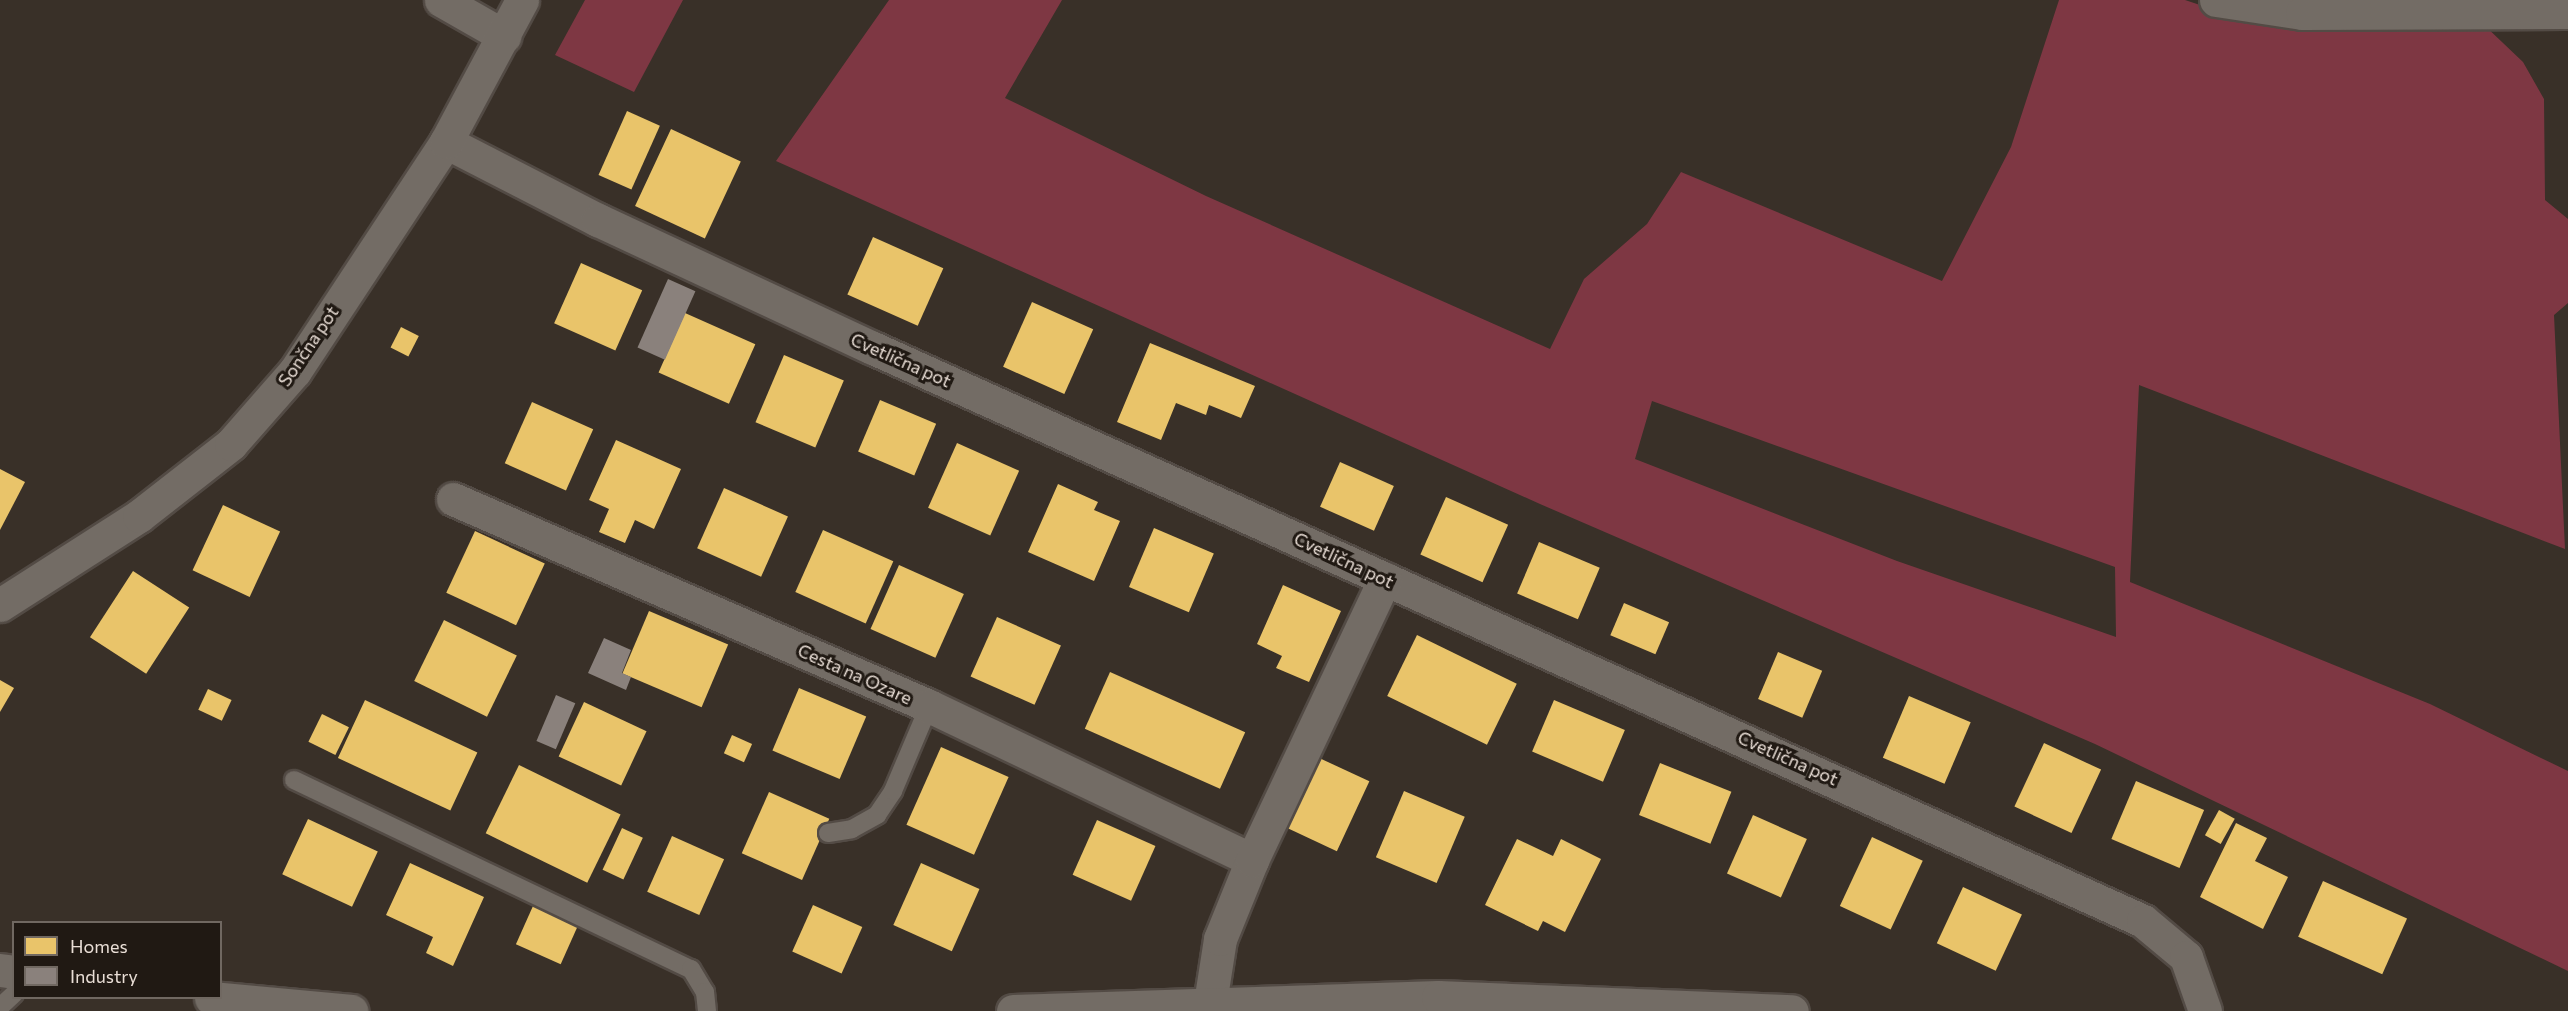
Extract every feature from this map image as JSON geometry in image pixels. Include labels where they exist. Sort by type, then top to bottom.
[{"type":"street","points":[[441,0],[504,36]]},
{"type":"street","name":"Sončna pot","points":[[0,605],[140,516],[231,444],[295,371],[446,142],[522,0]]},
{"type":"street","points":[[2216,0],[2302,13],[2524,6],[2568,12]]},
{"type":"street","name":"Cvetlična pot","points":[[446,142],[609,225],[2143,921],[2186,957],[2205,1011]]},
{"type":"street","name":"Cesta na Ozare","points":[[453,499],[929,706],[1252,860]]},
{"type":"street","points":[[1210,1003],[1220,939],[1252,860],[1385,579]]},
{"type":"street","points":[[1013,1011],[1210,1003],[1268,1006],[1438,997],[1791,1011]]},
{"type":"street","points":[[222,999],[351,1011]]},
{"type":"lane","points":[[828,832],[852,830],[877,815],[893,791],[929,706]]},
{"type":"lane","points":[[294,780],[691,969],[707,1011]]},
{"type":"lane","points":[[0,1007],[12,996]]},
{"type":"shaded area","points":[[585,0],[683,0],[634,92],[555,55]]},
{"type":"shaded area","points":[[889,0],[1062,0],[1005,98],[1206,196],[1550,349],[1584,279],[1647,224],[1681,172],[1942,281],[2011,147],[2059,0],[2185,0],[2212,9],[2482,23],[2523,62],[2544,99],[2545,200],[2568,219],[2568,303],[2554,315],[2565,549],[2139,385],[2130,582],[2430,704],[2568,771],[2568,971],[2095,744],[1540,504],[776,161]],"holes":[[[1652,401],[2115,567],[2116,637],[1897,561],[1635,459]]]},
{"type":"building: Homes","points":[[627,111],[660,126],[631,190],[599,175]]},
{"type":"building: Homes","points":[[671,129],[741,162],[705,239],[635,206]]},
{"type":"building: Homes","points":[[873,237],[943,268],[918,326],[847,295]]},
{"type":"building: Homes","points":[[581,263],[642,290],[615,351],[554,323]]},
{"type":"building: Homes","points":[[1032,302],[1093,329],[1064,394],[1003,367]]},
{"type":"building: Homes","points":[[685,313],[755,344],[729,404],[659,372]]},
{"type":"building: Homes","points":[[401,327],[419,336],[408,357],[391,347]]},
{"type":"building: Homes","points":[[1150,343],[1255,386],[1241,418],[1209,405],[1206,415],[1176,403],[1161,440],[1117,422]]},
{"type":"building: Homes","points":[[784,355],[844,380],[815,448],[755,422]]},
{"type":"building: Homes","points":[[880,400],[936,424],[914,475],[858,452]]},
{"type":"building: Homes","points":[[532,402],[593,429],[566,490],[505,463]]},
{"type":"building: Homes","points":[[616,440],[681,469],[654,529],[635,520],[625,543],[599,532],[609,509],[589,500]]},
{"type":"building: Homes","points":[[957,443],[1019,471],[990,536],[928,508]]},
{"type":"building: Homes","points":[[1340,462],[1394,486],[1374,531],[1320,507]]},
{"type":"building: Homes","points":[[0,469],[25,482],[0,530]]},
{"type":"building: Homes","points":[[1058,484],[1098,502],[1094,510],[1120,521],[1094,581],[1028,552]]},
{"type":"building: Homes","points":[[724,488],[788,516],[761,577],[697,548]]},
{"type":"building: Homes","points":[[1446,497],[1508,525],[1482,582],[1420,555]]},
{"type":"building: Homes","points":[[223,505],[280,532],[250,597],[193,570]]},
{"type":"building: Homes","points":[[1154,528],[1214,553],[1189,612],[1129,587]]},
{"type":"building: Homes","points":[[823,530],[893,561],[866,623],[795,592]]},
{"type":"building: Homes","points":[[475,531],[545,564],[516,625],[446,593]]},
{"type":"building: Homes","points":[[1539,542],[1600,568],[1578,619],[1517,594]]},
{"type":"building: Homes","points":[[899,565],[964,594],[935,658],[871,629]]},
{"type":"building: Homes","points":[[133,571],[189,607],[146,674],[90,637]]},
{"type":"building: Homes","points":[[1283,585],[1341,611],[1309,682],[1276,668],[1282,656],[1257,644]]},
{"type":"building: Homes","points":[[1624,603],[1669,622],[1655,654],[1610,635]]},
{"type":"building: Homes","points":[[649,611],[728,645],[702,707],[622,674]]},
{"type":"building: Homes","points":[[997,617],[1061,645],[1035,705],[971,676]]},
{"type":"building: Homes","points":[[444,620],[517,656],[487,717],[414,681]]},
{"type":"building: Homes","points":[[1417,635],[1517,684],[1487,745],[1387,696]]},
{"type":"building: Homes","points":[[1778,652],[1822,671],[1802,718],[1758,699]]},
{"type":"building: Homes","points":[[1110,672],[1245,732],[1220,789],[1085,729]]},
{"type":"building: Homes","points":[[0,680],[14,688],[0,712]]},
{"type":"building: Homes","points":[[799,688],[866,717],[840,779],[772,751]]},
{"type":"building: Homes","points":[[208,689],[232,700],[222,721],[198,710]]},
{"type":"building: Homes","points":[[1909,696],[1971,722],[1944,784],[1883,758]]},
{"type":"building: Homes","points":[[365,700],[477,752],[450,810],[338,758]]},
{"type":"building: Homes","points":[[1554,700],[1625,730],[1603,782],[1532,752]]},
{"type":"building: Homes","points":[[584,702],[647,731],[621,786],[559,756]]},
{"type":"building: Homes","points":[[322,714],[349,727],[335,755],[308,742]]},
{"type":"building: Homes","points":[[732,735],[752,744],[744,762],[724,753]]},
{"type":"building: Homes","points":[[2044,743],[2101,770],[2072,833],[2014,806]]},
{"type":"building: Homes","points":[[941,747],[1009,777],[974,855],[906,825]]},
{"type":"building: Homes","points":[[1315,756],[1369,781],[1337,851],[1282,826]]},
{"type":"building: Homes","points":[[1660,763],[1731,792],[1710,844],[1639,815]]},
{"type":"building: Homes","points":[[519,765],[621,815],[587,883],[486,833]]},
{"type":"building: Homes","points":[[2136,781],[2204,810],[2180,868],[2111,839]]},
{"type":"building: Homes","points":[[1404,791],[1465,817],[1437,883],[1376,857]]},
{"type":"building: Homes","points":[[769,792],[829,819],[802,880],[742,853]]},
{"type":"building: Homes","points":[[2219,810],[2235,819],[2221,844],[2205,835]]},
{"type":"building: Homes","points":[[1753,815],[1807,839],[1781,897],[1727,873]]},
{"type":"building: Homes","points":[[308,819],[378,852],[352,907],[282,874]]},
{"type":"building: Homes","points":[[1097,820],[1155,846],[1131,901],[1073,875]]},
{"type":"building: Homes","points":[[2236,823],[2267,838],[2255,861],[2288,877],[2263,929],[2200,897]]},
{"type":"building: Homes","points":[[622,828],[643,838],[623,879],[603,870]]},
{"type":"building: Homes","points":[[672,836],[724,859],[699,915],[647,892]]},
{"type":"building: Homes","points":[[1872,837],[1923,861],[1891,930],[1840,906]]},
{"type":"building: Homes","points":[[1517,839],[1553,856],[1561,839],[1601,859],[1565,932],[1543,921],[1538,931],[1485,905]]},
{"type":"building: Homes","points":[[410,863],[484,897],[453,966],[426,953],[433,937],[386,915]]},
{"type":"building: Homes","points":[[921,863],[979,889],[952,951],[893,925]]},
{"type":"building: Homes","points":[[2323,881],[2407,918],[2382,974],[2298,937]]},
{"type":"building: Homes","points":[[1963,887],[2022,914],[1996,971],[1937,943]]},
{"type":"building: Homes","points":[[813,905],[862,927],[842,974],[792,952]]},
{"type":"building: Homes","points":[[533,906],[578,926],[561,964],[516,944]]},
{"type":"building: Industry","points":[[668,279],[695,291],[665,360],[637,348]]},
{"type":"building: Industry","points":[[604,638],[631,650],[622,673],[631,677],[626,690],[588,673]]},
{"type":"building: Industry","points":[[556,695],[575,703],[556,749],[536,741]]}]
